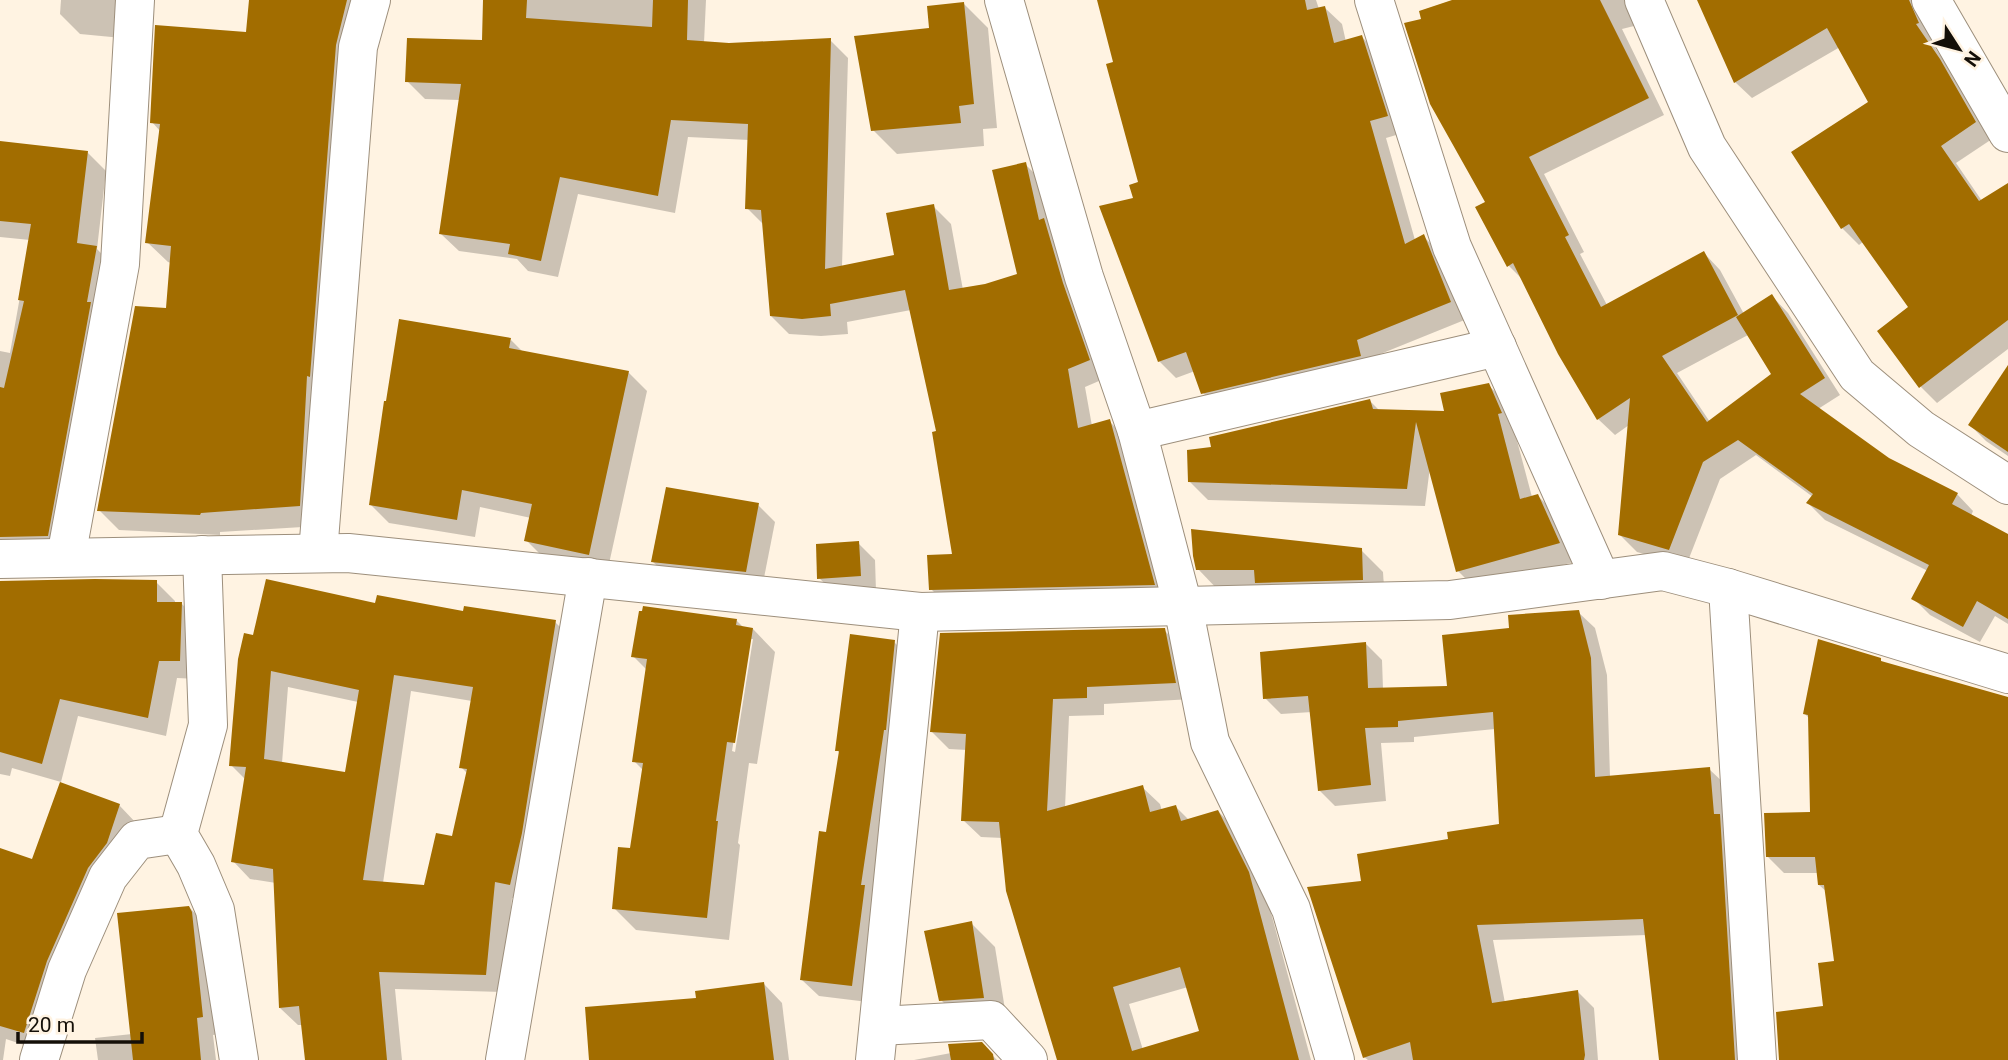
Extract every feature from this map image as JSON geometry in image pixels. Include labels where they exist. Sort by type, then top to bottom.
[{"type":"street","points":[[66,557],[120,264],[135,0]]},
{"type":"street","points":[[318,553],[358,47],[371,0]]},
{"type":"street","points":[[1004,0],[1084,277],[1138,431],[1183,606],[1210,742],[1292,909],[1335,1060]]},
{"type":"street","points":[[1374,0],[1452,247],[1601,580]]},
{"type":"street","points":[[1644,0],[1707,147],[1857,375],[1921,429],[2008,485]]},
{"type":"street","points":[[1931,0],[2008,133]]},
{"type":"street","points":[[1138,431],[1497,347]]},
{"type":"street","points":[[0,559],[348,553],[920,612],[1450,600],[1663,571],[1728,587],[2008,674]]},
{"type":"street","points":[[202,555],[208,725],[178,834],[196,865],[215,910],[239,1060]]},
{"type":"street","points":[[505,1060],[589,578]]},
{"type":"street","points":[[1728,587],[1757,1060]]},
{"type":"street","points":[[920,612],[877,1043],[991,1020],[1028,1060]]},
{"type":"street","points":[[39,1060],[67,970],[108,877],[137,840],[178,834]]},
{"type":"building","points":[[249,0],[347,0],[336,45],[310,377],[307,376],[300,506],[200,515],[97,511],[135,306],[166,308],[171,246],[145,243],[160,124],[150,123],[155,25],[246,32]]},
{"type":"building","points":[[483,0],[527,0],[526,18],[652,27],[653,0],[688,0],[687,40],[729,43],[831,38],[825,269],[894,255],[886,213],[934,204],[949,290],[985,284],[1017,274],[992,170],[1026,162],[1039,220],[1044,218],[1090,360],[1068,369],[1078,428],[1110,419],[1155,585],[929,590],[927,555],[952,554],[932,432],[936,431],[905,290],[830,304],[831,316],[802,319],[770,316],[761,210],[745,209],[748,124],[671,120],[658,196],[560,177],[541,261],[508,254],[510,244],[439,234],[461,84],[405,82],[407,38],[482,40]]},
{"type":"building","points":[[1097,0],[1305,0],[1307,10],[1325,6],[1334,43],[1362,35],[1388,116],[1370,121],[1405,244],[1424,234],[1451,302],[1357,340],[1361,356],[1201,394],[1186,352],[1158,362],[1099,206],[1133,198],[1129,185],[1138,182],[1106,64],[1113,62]]},
{"type":"building","points":[[1452,0],[1600,0],[1649,98],[1529,157],[1569,235],[1565,237],[1601,307],[1704,251],[1738,315],[1662,356],[1707,422],[1771,374],[1736,317],[1772,294],[1825,378],[1800,394],[1889,458],[1958,493],[1952,504],[2008,534],[2008,619],[1977,601],[1963,627],[1911,599],[1929,565],[1806,503],[1813,494],[1738,440],[1703,462],[1669,550],[1618,535],[1630,398],[1597,420],[1558,354],[1513,263],[1507,267],[1475,207],[1485,202],[1430,104],[1404,23],[1421,19],[1419,11]]},
{"type":"building","points":[[1697,0],[1909,0],[1919,23],[1916,24],[1940,59],[1976,122],[1941,146],[1979,201],[2008,183],[2008,320],[1919,388],[1877,331],[1908,307],[1849,224],[1841,229],[1791,152],[1868,102],[1827,28],[1734,83]]},
{"type":"building","points":[[964,2],[974,104],[959,106],[961,123],[871,131],[854,36],[929,28],[927,6]]},
{"type":"building","points":[[0,141],[88,151],[77,243],[97,246],[87,302],[91,302],[48,536],[0,537],[0,387],[4,388],[24,301],[18,300],[31,224],[0,221]]},
{"type":"building","points":[[399,319],[511,338],[509,348],[629,371],[589,555],[524,541],[532,504],[462,490],[457,520],[369,505]]},
{"type":"building","points":[[2008,365],[2008,452],[1968,425]]},
{"type":"building","points":[[1489,383],[1502,413],[1498,414],[1520,499],[1538,494],[1560,543],[1456,572],[1416,422],[1407,489],[1188,482],[1187,450],[1211,447],[1209,437],[1370,399],[1373,409],[1444,411],[1440,393]]},
{"type":"building","points":[[666,487],[759,503],[746,572],[651,562]]},
{"type":"building","points":[[1191,529],[1362,548],[1363,580],[1255,583],[1254,570],[1196,570]]},
{"type":"building","points":[[859,541],[861,576],[817,579],[816,544]]},
{"type":"building","points":[[266,579],[375,603],[377,595],[463,611],[464,606],[556,620],[522,833],[510,885],[495,882],[486,975],[379,972],[387,1060],[305,1060],[299,1006],[279,1008],[273,869],[231,862],[246,767],[229,766],[238,659],[244,633],[253,635]],"holes":[[[271,671],[359,690],[345,772],[264,759]],[[394,675],[473,687],[459,768],[467,769],[452,836],[436,833],[424,885],[363,880]]]},
{"type":"building","points":[[157,580],[157,602],[182,602],[180,661],[159,661],[148,718],[60,699],[42,764],[0,752],[0,581]]},
{"type":"building","points":[[643,606],[737,619],[736,625],[753,628],[735,743],[727,742],[707,918],[612,909],[618,847],[630,848],[643,763],[632,762],[647,659],[631,657],[639,611],[642,611]]},
{"type":"building","points":[[1579,610],[1591,658],[1595,777],[1710,767],[1714,814],[1720,814],[1735,1060],[1659,1060],[1643,919],[1477,925],[1492,1003],[1578,990],[1584,1060],[1413,1060],[1410,1042],[1363,1058],[1307,887],[1361,881],[1357,854],[1448,839],[1447,832],[1499,824],[1493,712],[1398,721],[1398,727],[1365,728],[1371,785],[1318,791],[1308,696],[1263,699],[1260,652],[1366,642],[1368,688],[1447,686],[1442,635],[1509,628],[1508,615]]},
{"type":"building","points":[[1165,628],[1176,683],[1087,687],[1087,698],[1053,699],[1047,811],[1143,785],[1150,812],[1176,805],[1181,821],[1218,810],[1249,872],[1299,1060],[1057,1060],[1006,891],[999,822],[961,821],[966,734],[930,732],[940,633]],"holes":[[[1180,967],[1199,1031],[1132,1051],[1113,987]]]},
{"type":"building","points":[[850,634],[895,640],[886,730],[861,885],[865,885],[852,986],[800,980],[819,831],[826,832],[839,751],[835,751]]},
{"type":"building","points":[[1818,639],[1881,658],[1881,661],[2008,697],[2008,1060],[1779,1060],[1776,1012],[1823,1006],[1818,963],[1834,961],[1824,885],[1818,885],[1815,857],[1766,857],[1764,813],[1810,812],[1808,715],[1803,714]]},
{"type":"building","points":[[60,782],[120,804],[107,843],[88,868],[47,961],[24,1033],[0,1026],[0,848],[32,859]]},
{"type":"building","points":[[189,906],[192,912],[203,1017],[197,1018],[201,1060],[133,1060],[117,913]]},
{"type":"building","points":[[972,921],[984,998],[939,1001],[924,931]]},
{"type":"building","points":[[764,982],[774,1060],[589,1060],[585,1007],[696,998],[695,991]]},
{"type":"building","points":[[982,1042],[993,1054],[994,1060],[951,1060],[948,1044]]}]
